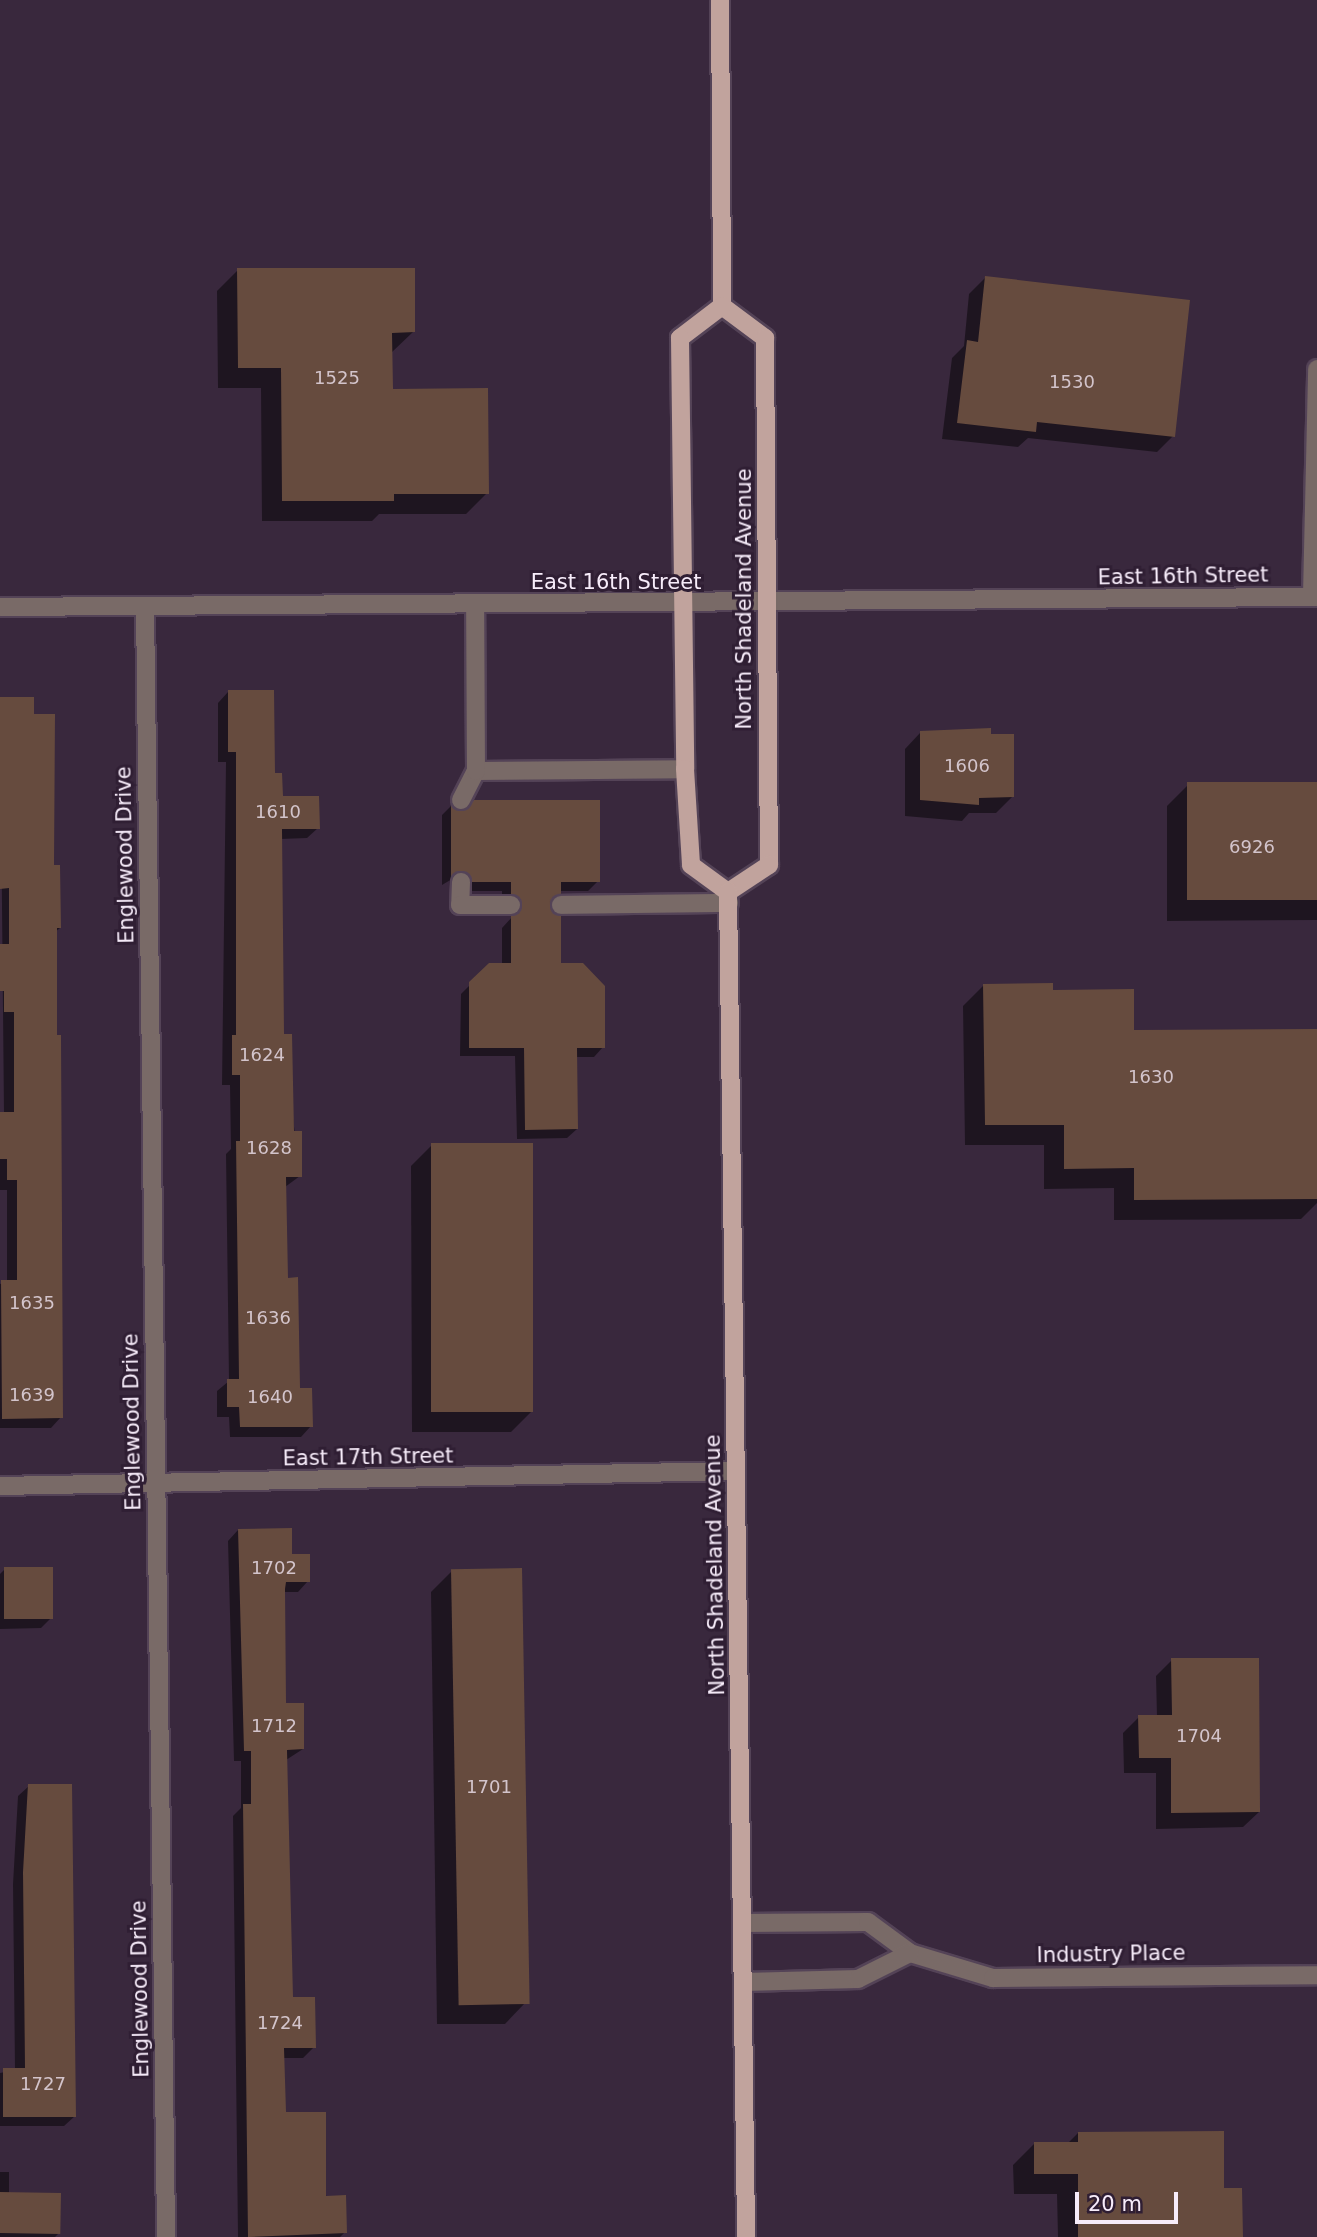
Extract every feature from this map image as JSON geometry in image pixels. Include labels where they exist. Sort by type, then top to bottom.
[{"type":"main road","points":[[720,0],[722,306],[680,338],[685,769],[691,865],[728,898]]},
{"type":"main road","name":"North Shadeland Avenue","points":[[722,306],[765,338],[769,865],[728,898],[746,2237]]},
{"type":"street","points":[[1315,597],[1317,369]]},
{"type":"street","name":"East 16th Street","points":[[0,607],[767,604],[1315,597]]},
{"type":"street","name":"Englewood Drive","points":[[145,606],[166,2237]]},
{"type":"street","points":[[461,800],[476,771],[475,606]]},
{"type":"street","points":[[476,771],[685,769]]},
{"type":"street","points":[[461,882],[460,905],[511,905]]},
{"type":"street","points":[[561,905],[728,898]]},
{"type":"street","name":"East 17th Street","points":[[0,1486],[155,1485],[736,1471]]},
{"type":"street","name":"Industry Place","points":[[742,1923],[868,1922],[909,1953],[993,1978],[1317,1975]]},
{"type":"street","points":[[744,1982],[858,1979],[909,1953]]},
{"type":"building","points":[[237,268],[415,268],[415,332],[392,333],[393,389],[488,388],[489,494],[394,494],[394,501],[282,501],[281,368],[238,368]]},
{"type":"building","points":[[985,276],[1190,300],[1175,437],[1037,422],[1036,432],[957,423],[967,340],[978,342]]},
{"type":"building","points":[[228,690],[274,690],[275,773],[282,773],[283,796],[319,796],[320,829],[282,829],[284,1034],[292,1034],[294,1131],[302,1131],[302,1177],[286,1177],[288,1278],[298,1277],[300,1388],[312,1388],[313,1427],[240,1427],[239,1407],[227,1407],[227,1379],[239,1379],[236,1141],[240,1141],[240,1075],[232,1075],[232,1035],[236,1035],[236,752],[228,752]]},
{"type":"building","points":[[0,697],[34,697],[34,714],[55,714],[54,865],[60,865],[61,928],[57,928],[57,1035],[61,1035],[63,1418],[2,1419],[1,1280],[17,1280],[17,1180],[7,1180],[7,1159],[0,1159],[0,1112],[14,1112],[14,1012],[4,1012],[4,991],[0,991],[0,944],[9,944],[9,888],[0,889]]},
{"type":"building","points":[[991,728],[991,734],[1014,734],[1014,797],[979,798],[979,805],[920,800],[920,731]]},
{"type":"building","points":[[1187,782],[1317,782],[1317,900],[1187,900]]},
{"type":"building","points":[[474,800],[600,800],[600,882],[561,882],[561,894],[550,904],[561,916],[561,963],[583,963],[605,986],[605,1048],[577,1048],[578,1129],[525,1130],[524,1048],[469,1048],[469,982],[489,963],[511,963],[511,916],[522,906],[511,894],[511,882],[472,882],[462,871],[451,878],[451,804],[462,811]]},
{"type":"building","points":[[1053,983],[1053,990],[1134,989],[1134,1030],[1317,1029],[1317,1199],[1134,1200],[1134,1168],[1064,1169],[1064,1125],[985,1125],[983,984]]},
{"type":"building","points":[[431,1143],[533,1143],[533,1412],[431,1412]]},
{"type":"building","points":[[292,1528],[292,1554],[310,1554],[310,1582],[286,1582],[285,1589],[286,1703],[304,1703],[304,1749],[287,1750],[293,1997],[315,1997],[316,2048],[284,2048],[286,2112],[326,2112],[326,2196],[346,2195],[347,2233],[248,2237],[243,1804],[251,1804],[251,1751],[244,1751],[238,1529]]},
{"type":"building","points":[[4,1567],[53,1567],[53,1619],[4,1619]]},
{"type":"building","points":[[522,1568],[530,2004],[459,2005],[451,1569]]},
{"type":"building","points":[[1171,1658],[1259,1658],[1260,1812],[1171,1813],[1171,1758],[1139,1758],[1138,1715],[1172,1715]]},
{"type":"building","points":[[28,1784],[72,1784],[76,2117],[3,2117],[3,2068],[25,2068],[23,1872]]},
{"type":"building","points":[[1224,2131],[1224,2188],[1242,2188],[1243,2237],[1078,2237],[1078,2174],[1034,2174],[1034,2142],[1078,2142],[1078,2132]]},
{"type":"building","points":[[0,2192],[61,2193],[60,2234],[0,2233]]}]
